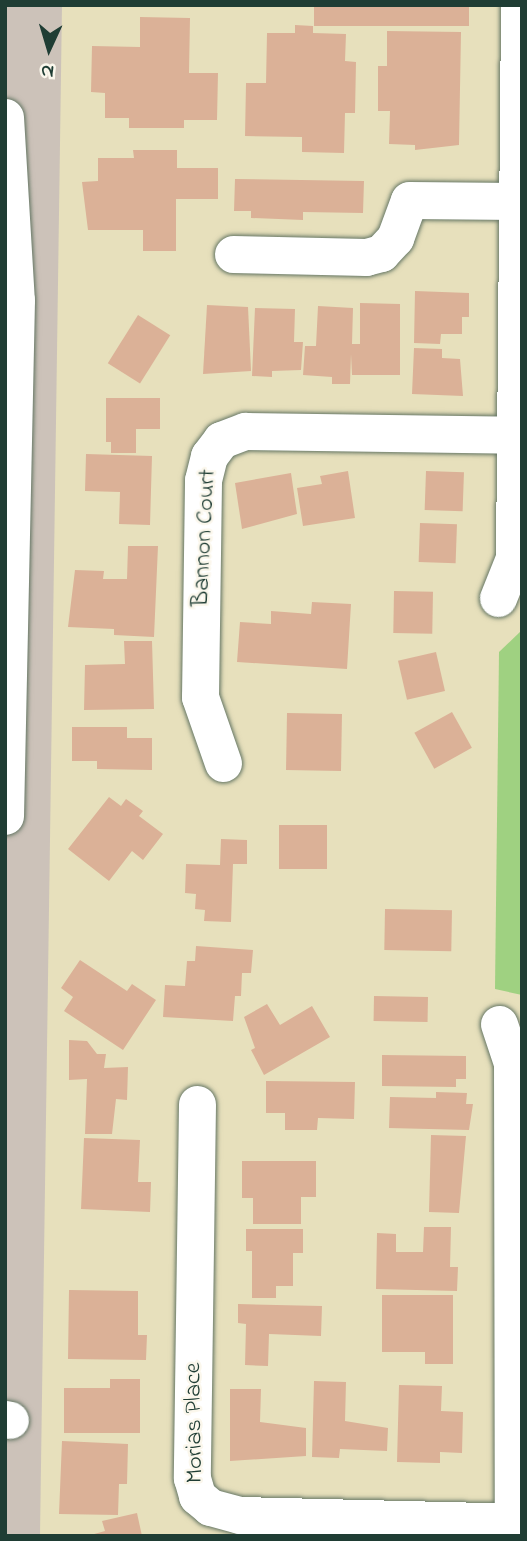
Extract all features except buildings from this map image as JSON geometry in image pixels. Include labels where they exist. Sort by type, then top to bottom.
[{"type":"street","points":[[498,598],[514,558],[519,5]]},
{"type":"street","points":[[5,117],[16,300],[5,816]]},
{"type":"street","points":[[233,254],[366,257],[381,253],[395,238],[409,200],[517,201]]},
{"type":"street","name":"Bannon Court","points":[[223,763],[200,697],[203,480],[209,456],[221,440],[245,431],[515,435]]},
{"type":"street","points":[[499,1024],[512,1063],[517,1522]]},
{"type":"street","name":"Morias Place","points":[[197,1104],[192,1478],[197,1496],[210,1507],[240,1515],[517,1522]]},
{"type":"shaded area","points":[[5,5],[62,5],[40,1536],[5,1536]]},
{"type":"green space","points":[[522,630],[522,995],[495,989],[499,652]]}]
